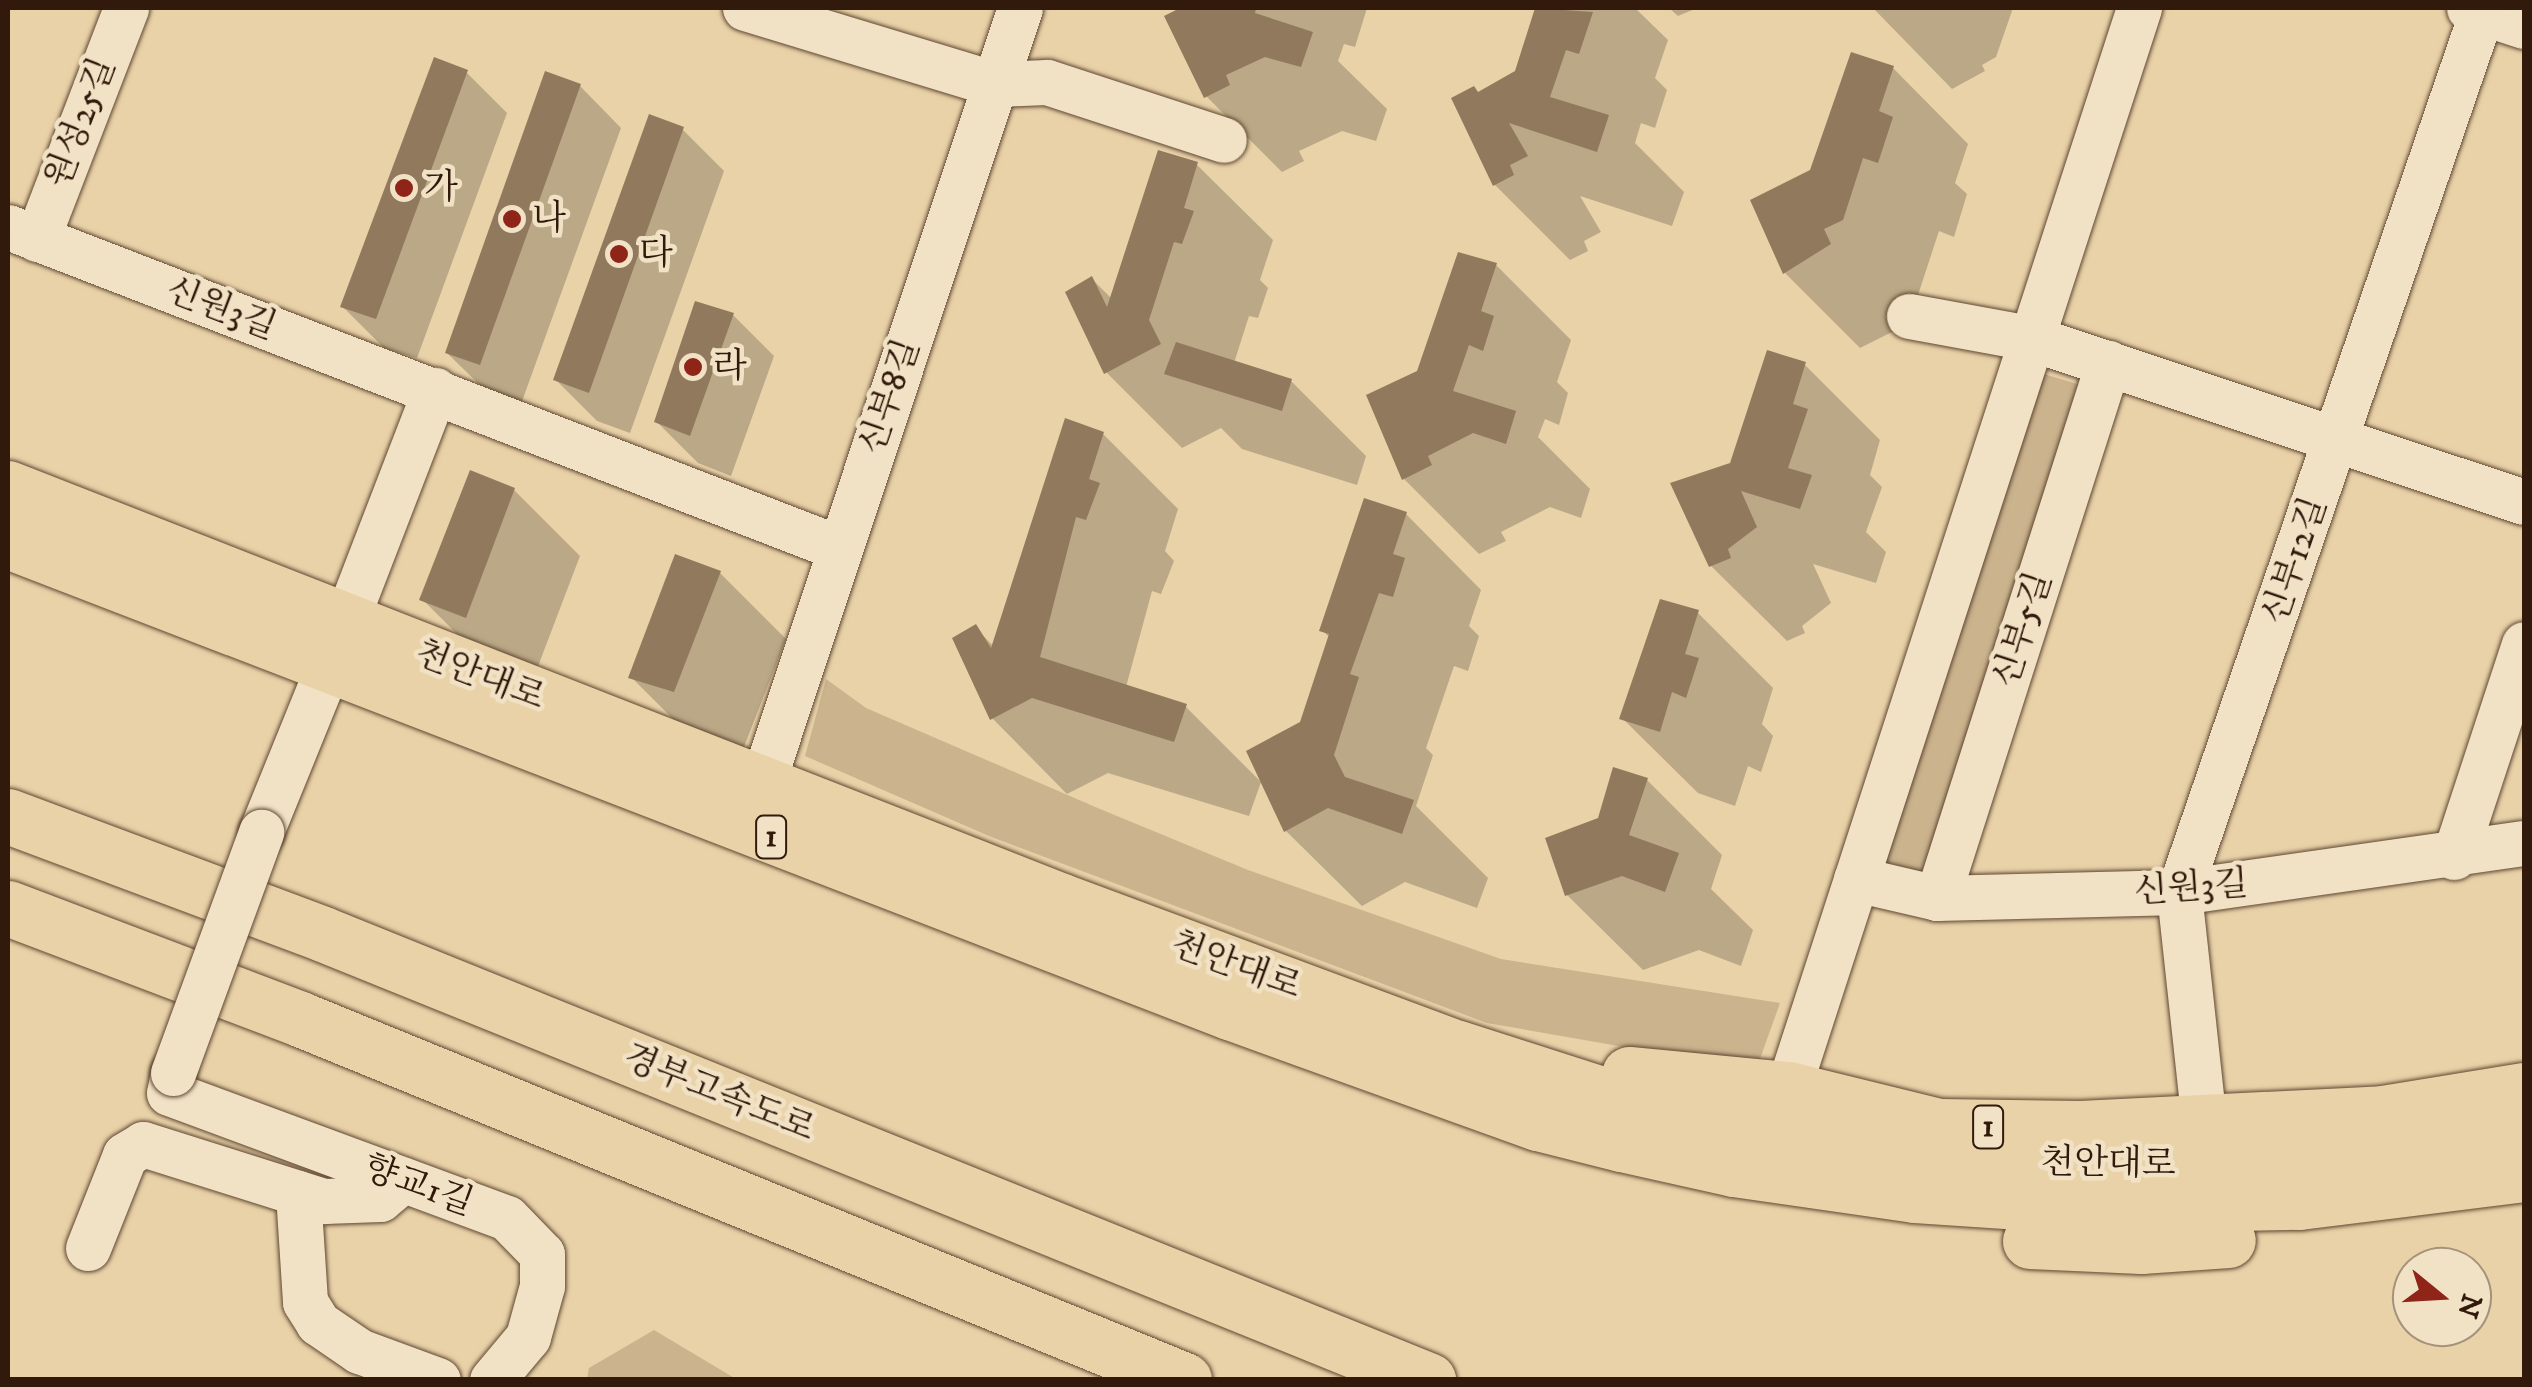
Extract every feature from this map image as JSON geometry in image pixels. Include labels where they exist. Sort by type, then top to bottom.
[{"type":"main road","name":"천안대로","points":[[8,488],[336,645],[1198,1000],[1538,1123],[1734,1169],[1915,1195],[2081,1206],[2299,1202],[2524,1174]]},
{"type":"main road","name":"천안대로","points":[[8,541],[761,787],[1458,1048],[1664,1114],[1783,1138],[1970,1160],[2110,1167],[2256,1164],[2524,1133]]},
{"type":"main road","name":"경부고속도로","points":[[8,816],[323,934],[1428,1380]]},
{"type":"main road","points":[[8,908],[300,1019],[1184,1380]]},
{"type":"main road","name":"1","points":[[1458,1048],[1660,1079],[1788,1089],[1938,1126],[2204,1124],[2383,1113],[2524,1090]]},
{"type":"main road","name":"1","points":[[1538,1123],[1817,1212],[2017,1240],[2141,1246],[2524,1212]]},
{"type":"street","name":"원성25길","points":[[22,233],[126,8]]},
{"type":"street","points":[[745,8],[995,84],[1047,82],[1224,140]]},
{"type":"street","name":"신부8길","points":[[761,787],[1020,8]]},
{"type":"street","points":[[1788,1089],[2139,8]]},
{"type":"street","points":[[2478,9],[2524,26]]},
{"type":"street","name":"신부12길","points":[[2204,1124],[2179,892],[2338,438],[2478,9]]},
{"type":"street","name":"신원3길","points":[[22,233],[839,548]]},
{"type":"street","points":[[1909,316],[2034,339],[2524,502]]},
{"type":"street","name":"신부5길","points":[[1938,898],[2108,363]]},
{"type":"street","points":[[336,645],[435,390]]},
{"type":"street","points":[[2454,856],[2524,644]]},
{"type":"street","name":"향교1길","points":[[336,645],[261,832],[172,1073],[169,1093],[507,1218],[542,1254],[538,1315],[511,1372]]},
{"type":"street","name":"신원3길","points":[[1856,879],[1938,898],[2179,892],[2524,844]]},
{"type":"street","points":[[88,1248],[124,1155],[143,1144],[324,1201],[380,1198],[403,1180]]},
{"type":"street","points":[[298,1193],[306,1302],[318,1322],[358,1351],[438,1380]]},
{"type":"shaded area","points":[[2040,373],[2084,386],[1933,873],[1879,877]]},
{"type":"shaded area","points":[[826,679],[866,708],[1100,809],[1248,870],[1501,959],[1780,1003],[1756,1070],[1487,1023],[989,836],[805,756]]},
{"type":"shaded area","points":[[654,1330],[736,1379],[587,1379],[589,1368]]},
{"type":"building","points":[[1180,8],[1256,8],[1255,13],[1313,32],[1301,67],[1265,57],[1226,75],[1230,85],[1204,98],[1164,16]]},
{"type":"building","points":[[1535,8],[1593,12],[1579,54],[1566,50],[1550,97],[1609,115],[1597,152],[1509,123],[1528,156],[1510,165],[1514,175],[1493,186],[1451,98],[1474,86],[1478,92],[1515,71]]},
{"type":"building","points":[[1851,52],[1894,66],[1879,111],[1893,117],[1878,163],[1863,158],[1843,220],[1824,229],[1831,244],[1783,274],[1750,200],[1810,170]]},
{"type":"building","name":"가","points":[[434,57],[468,70],[376,319],[340,307]]},
{"type":"building","name":"나","points":[[545,71],[581,84],[480,365],[445,353]]},
{"type":"building","name":"다","points":[[649,114],[684,127],[589,393],[553,380]]},
{"type":"building","points":[[1158,150],[1198,162],[1184,208],[1194,211],[1182,244],[1174,242],[1149,320],[1161,344],[1104,374],[1065,292],[1092,276],[1107,307]]},
{"type":"building","points":[[1458,252],[1497,263],[1481,311],[1494,316],[1483,351],[1469,345],[1453,391],[1516,411],[1506,444],[1473,433],[1428,456],[1432,465],[1402,480],[1366,395],[1417,371]]},
{"type":"building","name":"라","points":[[695,301],[734,313],[690,436],[654,422]]},
{"type":"building","points":[[1176,342],[1292,379],[1282,411],[1164,374]]},
{"type":"building","points":[[1767,350],[1806,362],[1793,404],[1808,409],[1788,468],[1812,475],[1800,509],[1741,491],[1757,527],[1728,549],[1731,558],[1709,567],[1670,483],[1730,463]]},
{"type":"building","points":[[1065,418],[1104,432],[1089,479],[1100,483],[1086,520],[1076,517],[1040,657],[1187,704],[1174,742],[1032,698],[990,720],[952,638],[976,624],[991,648]]},
{"type":"building","points":[[470,470],[515,488],[466,618],[419,600]]},
{"type":"building","points":[[1364,498],[1407,512],[1393,554],[1405,558],[1393,597],[1379,593],[1350,674],[1359,677],[1334,755],[1345,777],[1414,800],[1402,834],[1328,808],[1284,832],[1246,751],[1300,722],[1329,634],[1319,631]]},
{"type":"building","points":[[675,554],[721,571],[674,692],[628,678]]},
{"type":"building","points":[[1660,599],[1699,610],[1685,654],[1699,658],[1686,698],[1672,692],[1660,732],[1619,719]]},
{"type":"building","points":[[1613,767],[1648,778],[1629,835],[1679,853],[1665,892],[1622,876],[1565,896],[1545,838],[1598,818]]},
{"type":"place","name":"가","points":[[404,188]]},
{"type":"place","name":"나","points":[[512,219]]},
{"type":"place","name":"다","points":[[619,254]]},
{"type":"place","name":"라","points":[[693,367]]}]
